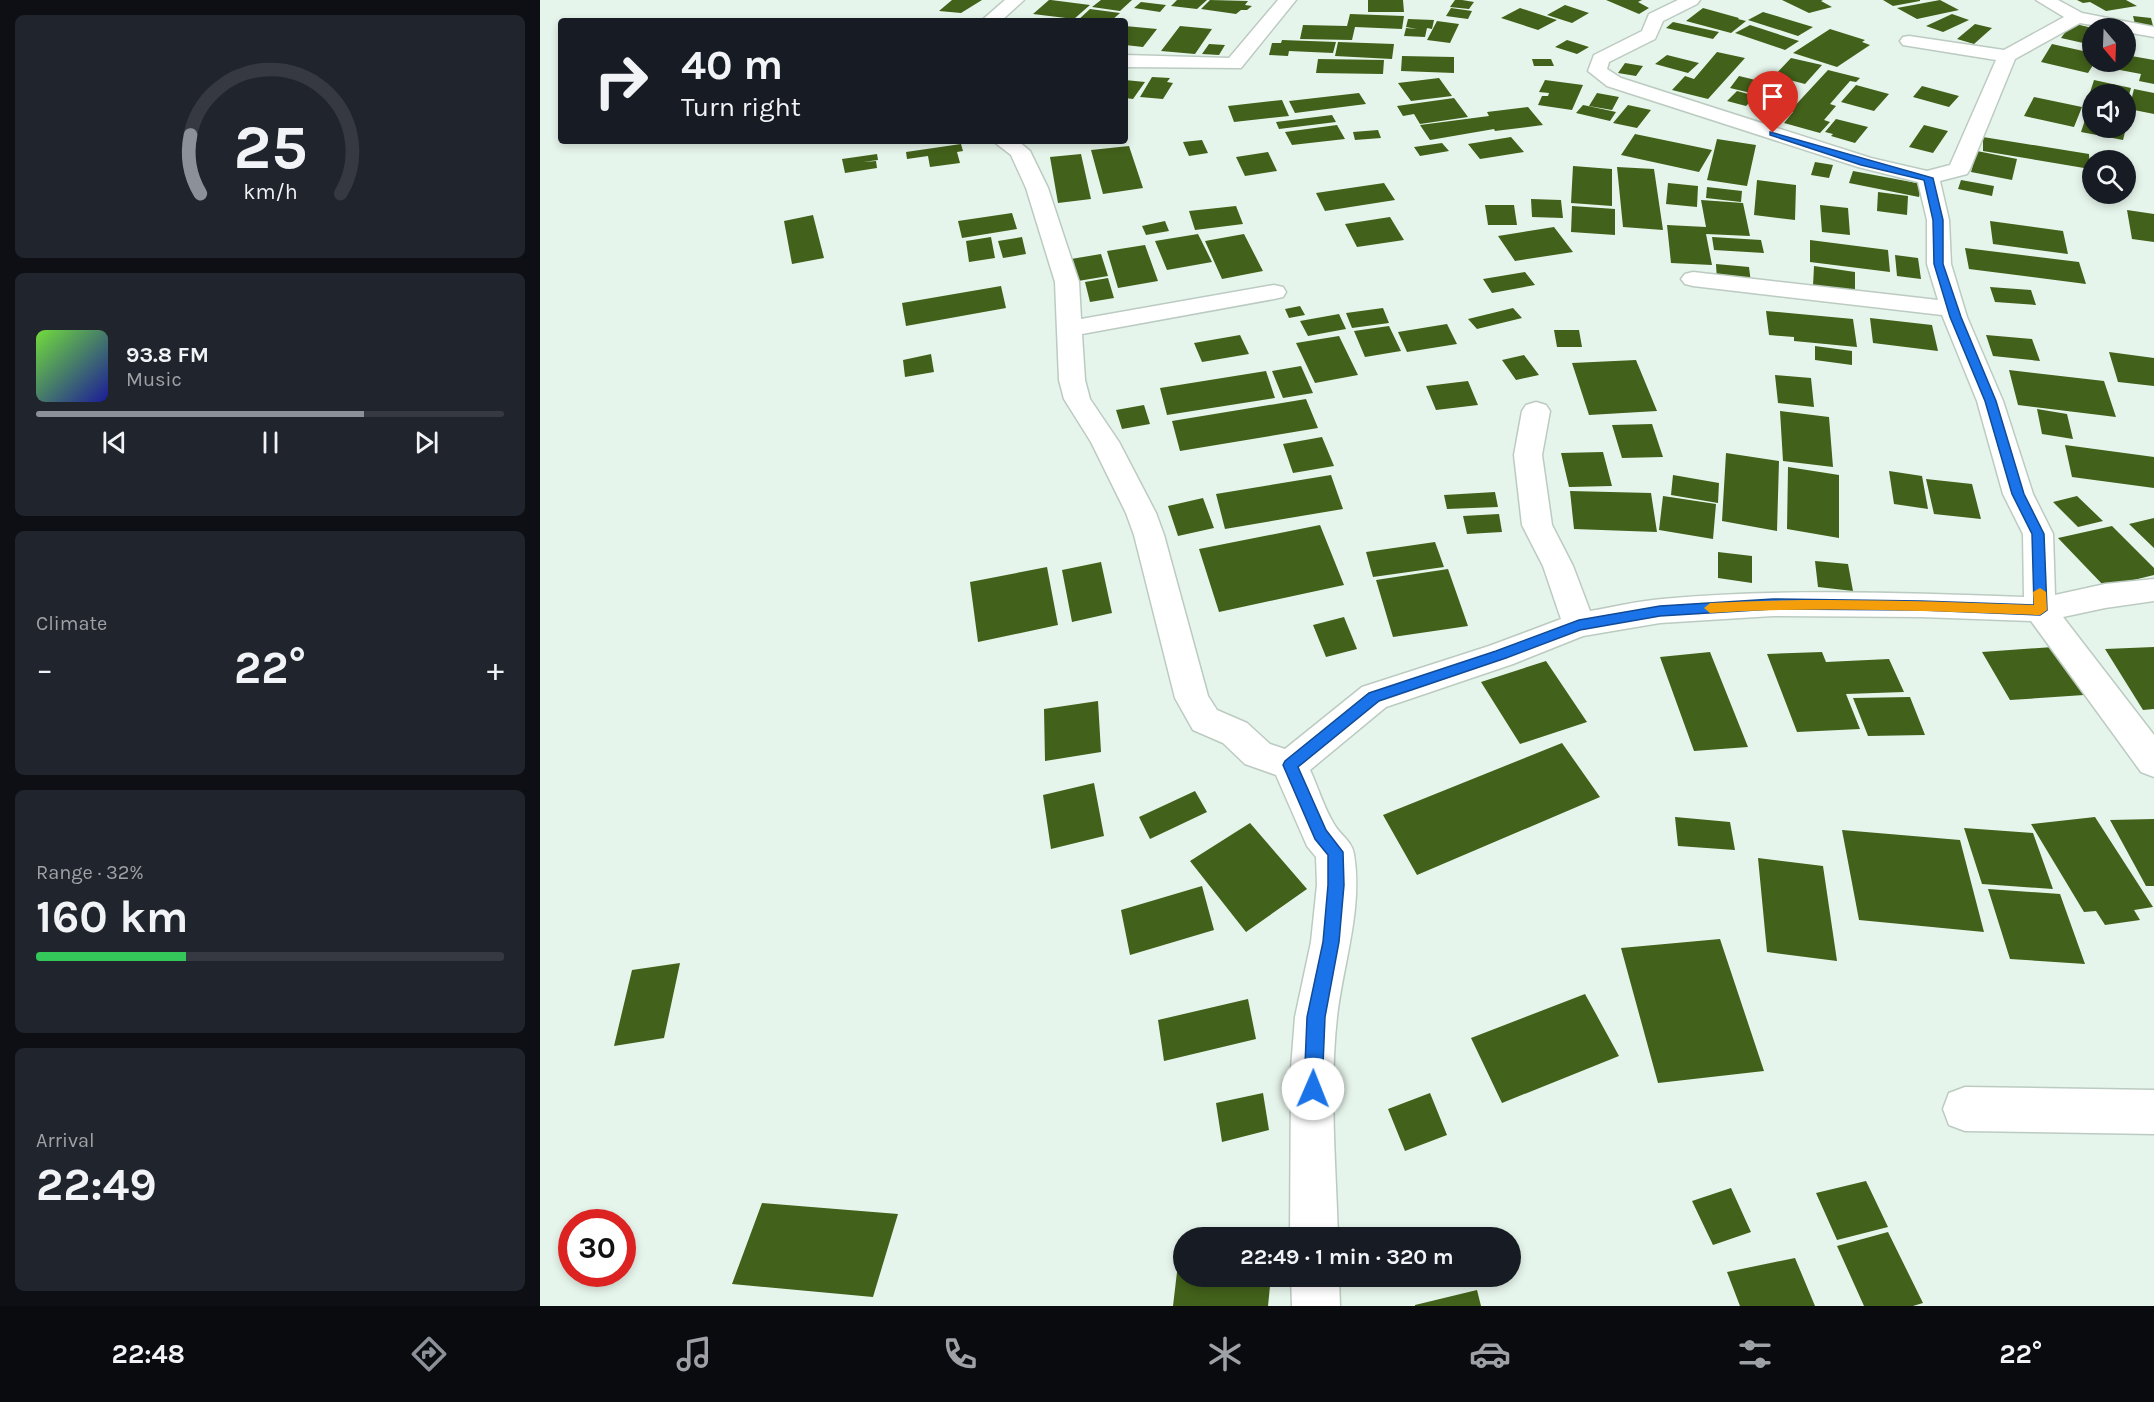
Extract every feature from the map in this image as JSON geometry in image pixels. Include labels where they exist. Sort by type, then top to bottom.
[{"type":"street","points":[[994,18],[1015,0]]},
{"type":"street","points":[[1128,61],[1234,64],[1287,0]]},
{"type":"street","points":[[1691,0],[1655,18],[1649,35],[1601,59],[1597,71],[1614,82],[1853,159],[1928,178],[1959,169],[2007,56]]},
{"type":"street","points":[[2045,0],[2077,17],[2154,32]]},
{"type":"street","points":[[1909,41],[2007,56],[2077,17]]},
{"type":"street","points":[[1008,144],[1020,152],[1037,188],[1066,282],[1071,328],[1072,380],[1077,399],[1104,442],[1141,513],[1149,535],[1192,698],[1205,720],[1235,733],[1258,754],[1290,765],[1320,835],[1335,852],[1336,885],[1331,942],[1316,1017],[1314,1048],[1314,1227]]},
{"type":"street","points":[[1928,178],[1938,220],[1939,264],[1990,401],[2018,494],[2038,534],[2040,610],[2154,762]]},
{"type":"street","points":[[1693,279],[1954,309]]},
{"type":"street","points":[[1071,328],[1274,291]]},
{"type":"street","points":[[1536,411],[1528,455],[1537,525],[1558,566],[1579,625]]},
{"type":"street","points":[[1290,765],[1374,697],[1501,655],[1579,625],[1660,611],[1773,604],[1921,605],[2040,610],[2105,596],[2154,590]]},
{"type":"street","points":[[1965,1109],[2154,1112]]},
{"type":"street","points":[[1315,1287],[1316,1306]]},
{"type":"building","points":[[952,0],[982,0],[961,13],[939,11]]},
{"type":"building","points":[[1049,0],[1090,5],[1075,18],[1033,14]]},
{"type":"building","points":[[1101,0],[1132,0],[1120,11],[1092,7]]},
{"type":"building","points":[[1177,0],[1207,0],[1197,9],[1171,6]]},
{"type":"building","points":[[1210,0],[1248,1],[1245,5],[1252,6],[1236,14],[1201,9]]},
{"type":"building","points":[[1368,0],[1403,0],[1404,12],[1368,12]]},
{"type":"building","points":[[1455,0],[1474,2],[1469,9],[1450,7]]},
{"type":"building","points":[[1606,0],[1642,0],[1638,2],[1649,8],[1639,14]]},
{"type":"building","points":[[1782,0],[1823,0],[1821,1],[1832,7],[1809,13]]},
{"type":"building","points":[[1883,0],[1920,0],[1920,1],[1893,6]]},
{"type":"building","points":[[1940,0],[1959,10],[1917,19],[1897,8]]},
{"type":"building","points":[[2077,0],[2126,0],[2137,6],[2106,11],[2090,2],[2083,3]]},
{"type":"building","points":[[1141,2],[1166,5],[1160,12],[1134,8]]},
{"type":"building","points":[[1565,5],[1589,13],[1572,23],[1547,15]]},
{"type":"building","points":[[1451,8],[1472,11],[1468,19],[1446,16]]},
{"type":"building","points":[[1520,8],[1557,20],[1538,30],[1501,18]]},
{"type":"building","points":[[1703,8],[1746,21],[1731,33],[1686,21]]},
{"type":"building","points":[[1090,9],[1120,13],[1114,18],[1080,18]]},
{"type":"building","points":[[1763,12],[1813,27],[1798,36],[1748,20]]},
{"type":"building","points":[[1350,14],[1404,16],[1402,29],[1355,27],[1352,40],[1300,39],[1303,25],[1347,26]]},
{"type":"building","points":[[1952,14],[1969,20],[1943,32],[1926,26]]},
{"type":"building","points":[[2133,16],[2151,18],[2153,26],[2136,24],[2136,18]]},
{"type":"building","points":[[1408,19],[1434,20],[1432,29],[1427,28],[1425,37],[1404,36],[1406,28],[1417,29],[1406,27]]},
{"type":"building","points":[[1437,21],[1459,24],[1450,43],[1427,40]]},
{"type":"building","points":[[1673,22],[1719,32],[1713,39],[1666,28]]},
{"type":"building","points":[[2072,23],[2082,26],[2082,43],[2061,38]]},
{"type":"building","points":[[1975,24],[1992,28],[1974,44],[1957,39]]},
{"type":"building","points":[[1750,25],[1799,41],[1785,50],[1735,33]]},
{"type":"building","points":[[1128,26],[1157,29],[1143,47],[1128,45]]},
{"type":"building","points":[[1180,26],[1212,29],[1195,54],[1161,51]]},
{"type":"building","points":[[1830,29],[1865,40],[1862,42],[1870,45],[1837,67],[1793,53]]},
{"type":"building","points":[[1282,40],[1336,42],[1333,53],[1289,51],[1288,56],[1269,55],[1272,43],[1281,43]]},
{"type":"building","points":[[1567,40],[1589,47],[1577,54],[1555,47]]},
{"type":"building","points":[[1338,42],[1394,44],[1392,59],[1335,56]]},
{"type":"building","points":[[1209,44],[1225,45],[1219,55],[1202,54]]},
{"type":"building","points":[[2052,44],[2082,51],[2082,72],[2041,62]]},
{"type":"building","points":[[1717,52],[1745,58],[1708,99],[1672,90],[1685,76],[1694,79]]},
{"type":"building","points":[[1667,55],[1699,63],[1688,73],[1655,64]]},
{"type":"building","points":[[1402,56],[1454,57],[1454,73],[1401,71]]},
{"type":"building","points":[[2136,57],[2154,60],[2154,84],[2139,81],[2141,74],[2130,72],[2136,72]]},
{"type":"building","points":[[1791,58],[1822,65],[1805,84],[1774,76]]},
{"type":"building","points":[[1318,59],[1384,60],[1383,74],[1316,73]]},
{"type":"building","points":[[1532,59],[1551,59],[1554,66],[1534,66]]},
{"type":"building","points":[[1625,63],[1643,66],[1636,76],[1618,73]]},
{"type":"building","points":[[1828,70],[1860,78],[1856,82],[1850,81],[1830,104],[1836,106],[1824,120],[1830,122],[1820,133],[1784,123],[1793,112],[1790,111]]},
{"type":"building","points":[[1739,76],[1768,83],[1759,95],[1730,88]]},
{"type":"building","points":[[1152,77],[1170,78],[1167,82],[1173,83],[1163,99],[1140,97]]},
{"type":"building","points":[[1439,78],[1452,96],[1411,101],[1398,83]]},
{"type":"building","points":[[1128,80],[1145,82],[1133,99],[1128,98]]},
{"type":"building","points":[[1545,80],[1583,85],[1572,110],[1538,105],[1542,96],[1548,96],[1549,93],[1539,92]]},
{"type":"building","points":[[2094,80],[2112,84],[2093,84]]},
{"type":"building","points":[[1856,85],[1889,94],[1874,111],[1841,102]]},
{"type":"building","points":[[1922,86],[1959,96],[1949,107],[1913,97]]},
{"type":"building","points":[[2136,89],[2154,93],[2154,114],[2136,110]]},
{"type":"building","points":[[1737,91],[1756,96],[1746,106],[1727,101]]},
{"type":"building","points":[[1359,93],[1366,104],[1295,113],[1289,101]]},
{"type":"building","points":[[1597,93],[1619,97],[1612,110],[1589,106]]},
{"type":"building","points":[[2034,97],[2082,107],[2074,127],[2024,116]]},
{"type":"building","points":[[1454,98],[1468,117],[1420,124],[1414,114],[1403,116],[1397,106]]},
{"type":"building","points":[[1282,100],[1289,116],[1234,122],[1228,106]]},
{"type":"building","points":[[1583,105],[1616,112],[1610,121],[1576,113]]},
{"type":"building","points":[[1628,105],[1651,110],[1637,128],[1613,123]]},
{"type":"building","points":[[1528,107],[1543,125],[1495,131],[1494,129],[1430,140],[1420,125],[1489,116],[1487,112]]},
{"type":"building","points":[[1332,115],[1336,122],[1279,129],[1276,122]]},
{"type":"building","points":[[1836,119],[1868,127],[1855,143],[1825,132]]},
{"type":"building","points":[[1337,125],[1345,139],[1292,145],[1285,132]]},
{"type":"building","points":[[1924,125],[1948,131],[1933,153],[1909,147]]},
{"type":"building","points":[[1378,130],[1381,138],[1355,140],[1353,132]]},
{"type":"building","points":[[1635,134],[1712,150],[1699,172],[1621,155]]},
{"type":"building","points":[[1511,137],[1524,152],[1480,159],[1468,144]]},
{"type":"building","points":[[1983,137],[2082,153],[2082,168],[1983,151]]},
{"type":"building","points":[[1717,139],[1756,145],[1747,186],[1707,180]]},
{"type":"building","points":[[1202,140],[1208,153],[1189,156],[1183,142]]},
{"type":"building","points":[[1442,143],[1449,151],[1420,156],[1414,147]]},
{"type":"building","points":[[961,144],[963,151],[957,152],[960,163],[930,167],[928,156],[907,159],[906,152]]},
{"type":"building","points":[[1129,146],[1143,188],[1103,194],[1091,150]]},
{"type":"building","points":[[1977,151],[2017,159],[2012,180],[1971,172]]},
{"type":"building","points":[[1268,152],[1277,171],[1245,176],[1236,157]]},
{"type":"building","points":[[877,154],[878,160],[863,162],[876,161],[877,168],[845,173],[842,159]]},
{"type":"building","points":[[1081,154],[1091,199],[1058,203],[1050,157]]},
{"type":"building","points":[[1815,162],[1833,165],[1829,178],[1811,175]]},
{"type":"building","points":[[1573,166],[1612,169],[1612,206],[1571,203]]},
{"type":"building","points":[[1617,167],[1654,169],[1663,230],[1623,227]]},
{"type":"building","points":[[1853,171],[1922,184],[1919,197],[1849,183]]},
{"type":"building","points":[[1757,180],[1796,185],[1795,220],[1754,215]]},
{"type":"building","points":[[1961,180],[1994,186],[1992,196],[1958,189]]},
{"type":"building","points":[[1384,183],[1395,200],[1325,211],[1316,193]]},
{"type":"building","points":[[1668,183],[1698,186],[1697,207],[1666,204]]},
{"type":"building","points":[[1707,187],[1742,191],[1741,202],[1706,198]]},
{"type":"building","points":[[1878,192],[1908,196],[1907,215],[1877,211]]},
{"type":"building","points":[[1531,199],[1561,200],[1563,218],[1532,217]]},
{"type":"building","points":[[1701,200],[1743,203],[1750,236],[1706,234],[1712,265],[1671,263],[1667,225],[1706,227]]},
{"type":"building","points":[[1485,205],[1514,205],[1517,225],[1488,225]]},
{"type":"building","points":[[1820,205],[1848,208],[1850,235],[1822,232]]},
{"type":"building","points":[[1236,206],[1243,224],[1195,230],[1189,211]]},
{"type":"building","points":[[1572,206],[1615,209],[1615,235],[1571,232]]},
{"type":"building","points":[[2127,210],[2154,214],[2154,242],[2132,239]]},
{"type":"building","points":[[1012,213],[1017,229],[962,238],[958,221]]},
{"type":"building","points":[[813,215],[824,258],[792,264],[784,221]]},
{"type":"building","points":[[1390,217],[1404,240],[1357,247],[1345,224]]},
{"type":"building","points":[[1165,221],[1169,231],[1146,235],[1142,226]]},
{"type":"building","points":[[1990,221],[2063,231],[2068,254],[1993,244]]},
{"type":"building","points":[[1554,227],[1573,252],[1515,261],[1498,236]]},
{"type":"building","points":[[1198,234],[1212,262],[1167,270],[1155,241]]},
{"type":"building","points":[[1244,234],[1263,271],[1222,279],[1205,241]]},
{"type":"building","points":[[991,237],[995,258],[969,262],[966,241]]},
{"type":"building","points":[[1022,237],[1026,254],[1003,258],[998,241]]},
{"type":"building","points":[[1712,237],[1761,240],[1764,253],[1714,250]]},
{"type":"building","points":[[1810,240],[1888,250],[1890,272],[1810,262]]},
{"type":"building","points":[[1145,245],[1158,281],[1118,288],[1107,251]]},
{"type":"building","points":[[1965,248],[2079,262],[2086,284],[1969,269]]},
{"type":"building","points":[[1101,254],[1108,276],[1078,281],[1071,259]]},
{"type":"building","points":[[1895,255],[1918,258],[1921,279],[1897,276]]},
{"type":"building","points":[[1716,264],[1749,267],[1751,283],[1717,281]]},
{"type":"building","points":[[1814,266],[1855,272],[1855,292],[1813,286]]},
{"type":"building","points":[[1525,272],[1535,285],[1492,293],[1483,279]]},
{"type":"building","points":[[1108,278],[1114,298],[1090,302],[1085,282]]},
{"type":"building","points":[[1001,286],[1006,308],[906,326],[902,303]]},
{"type":"building","points":[[1990,287],[2031,290],[2036,305],[1995,302]]},
{"type":"building","points":[[1300,306],[1305,315],[1289,318],[1285,309]]},
{"type":"building","points":[[1383,308],[1389,323],[1352,328],[1346,313]]},
{"type":"building","points":[[1513,308],[1522,318],[1477,329],[1468,319]]},
{"type":"building","points":[[1766,311],[1853,319],[1857,347],[1794,341],[1794,337],[1769,335]]},
{"type":"building","points":[[1339,314],[1346,329],[1308,336],[1300,321]]},
{"type":"building","points":[[1870,318],[1932,325],[1938,351],[1873,343]]},
{"type":"building","points":[[1447,324],[1457,344],[1407,352],[1398,332]]},
{"type":"building","points":[[1389,326],[1401,351],[1365,357],[1354,331]]},
{"type":"building","points":[[1554,330],[1579,330],[1582,347],[1557,347]]},
{"type":"building","points":[[1240,335],[1249,354],[1202,362],[1194,343]]},
{"type":"building","points":[[1986,335],[2032,339],[2040,361],[1993,356]]},
{"type":"building","points":[[1339,336],[1358,375],[1315,383],[1296,343]]},
{"type":"building","points":[[1815,346],[1852,351],[1852,365],[1815,360]]},
{"type":"building","points":[[2109,352],[2154,358],[2154,386],[2118,382]]},
{"type":"building","points":[[931,354],[934,372],[905,377],[903,360]]},
{"type":"building","points":[[1524,355],[1539,375],[1516,380],[1502,360]]},
{"type":"building","points":[[1636,360],[1657,411],[1589,415],[1572,363]]},
{"type":"building","points":[[1301,366],[1313,393],[1283,398],[1272,371]]},
{"type":"building","points":[[2009,370],[2104,381],[2116,417],[2018,405]]},
{"type":"building","points":[[1266,371],[1275,398],[1167,415],[1160,388]]},
{"type":"building","points":[[1775,375],[1811,378],[1814,407],[1778,403]]},
{"type":"building","points":[[1468,381],[1478,405],[1436,410],[1426,386]]},
{"type":"building","points":[[1306,399],[1318,428],[1180,451],[1172,421]]},
{"type":"building","points":[[1144,405],[1150,424],[1122,429],[1116,410]]},
{"type":"building","points":[[2037,409],[2067,414],[2073,439],[2042,434]]},
{"type":"building","points":[[1780,411],[1829,417],[1833,467],[1783,461]]},
{"type":"building","points":[[1652,424],[1663,457],[1622,458],[1612,425]]},
{"type":"building","points":[[1322,437],[1334,466],[1293,473],[1283,444]]},
{"type":"building","points":[[2065,445],[2154,457],[2154,488],[2072,477]]},
{"type":"building","points":[[1603,452],[1612,486],[1569,487],[1561,453]]},
{"type":"building","points":[[1726,453],[1779,461],[1777,531],[1722,521]]},
{"type":"building","points":[[1788,467],[1839,475],[1839,538],[1787,529]]},
{"type":"building","points":[[1889,471],[1922,476],[1928,509],[1894,504]]},
{"type":"building","points":[[1331,475],[1343,509],[1225,529],[1216,494]]},
{"type":"building","points":[[1673,475],[1719,483],[1718,503],[1671,495]]},
{"type":"building","points":[[1926,479],[1972,484],[1981,519],[1934,514]]},
{"type":"building","points":[[1570,491],[1651,493],[1657,532],[1574,529]]},
{"type":"building","points":[[1495,492],[1498,507],[1447,509],[1444,495]]},
{"type":"building","points":[[1663,496],[1716,504],[1713,539],[1659,530]]},
{"type":"building","points":[[2077,496],[2103,521],[2078,527],[2053,502]]},
{"type":"building","points":[[1203,498],[1214,528],[1178,536],[1168,506]]},
{"type":"building","points":[[1499,514],[1502,532],[1467,534],[1463,516]]},
{"type":"building","points":[[2154,518],[2154,548],[2129,524]]},
{"type":"building","points":[[1320,525],[1344,585],[1219,612],[1199,549]]},
{"type":"building","points":[[2112,526],[2154,568],[2154,575],[2105,587],[2058,538]]},
{"type":"building","points":[[1435,542],[1444,567],[1373,577],[1366,552]]},
{"type":"building","points":[[1718,552],[1752,556],[1752,583],[1718,578]]},
{"type":"building","points":[[1815,561],[1848,564],[1853,591],[1818,587]]},
{"type":"building","points":[[1101,562],[1112,613],[1072,622],[1062,570]]},
{"type":"building","points":[[1047,567],[1058,625],[978,642],[970,582]]},
{"type":"building","points":[[1448,569],[1468,626],[1393,637],[1376,580]]},
{"type":"building","points":[[1344,617],[1357,649],[1326,657],[1313,625]]},
{"type":"building","points":[[2053,647],[2084,695],[2010,700],[1982,652]]},
{"type":"building","points":[[2154,647],[2154,709],[2143,710],[2105,649]]},
{"type":"building","points":[[1710,652],[1748,747],[1694,751],[1660,657]]},
{"type":"building","points":[[1822,652],[1826,662],[1889,659],[1904,692],[1846,694],[1860,729],[1797,732],[1767,654]]},
{"type":"building","points":[[1546,661],[1587,722],[1520,744],[1481,682]]},
{"type":"building","points":[[1910,697],[1925,735],[1868,736],[1853,698]]},
{"type":"building","points":[[1098,701],[1101,752],[1045,761],[1044,709]]},
{"type":"building","points":[[1562,743],[1600,797],[1417,875],[1383,815]]},
{"type":"building","points":[[1094,783],[1104,836],[1051,849],[1043,795]]},
{"type":"building","points":[[1195,791],[1207,812],[1150,839],[1139,817]]},
{"type":"building","points":[[1675,817],[1730,822],[1735,850],[1678,846]]},
{"type":"building","points":[[2095,817],[2153,907],[2134,910],[2140,920],[2105,925],[2096,911],[2084,912],[2031,824]]},
{"type":"building","points":[[2154,819],[2154,886],[2146,886],[2110,820]]},
{"type":"building","points":[[1250,823],[1307,889],[1246,932],[1190,861]]},
{"type":"building","points":[[1964,828],[2033,833],[2053,889],[1982,884]]},
{"type":"building","points":[[1842,830],[1960,840],[1984,932],[1859,920]]},
{"type":"building","points":[[1758,858],[1823,866],[1837,961],[1767,952]]},
{"type":"building","points":[[1202,886],[1214,930],[1130,955],[1121,910]]},
{"type":"building","points":[[1988,889],[2060,894],[2085,964],[2010,959]]},
{"type":"building","points":[[1720,939],[1764,1071],[1658,1083],[1621,948]]},
{"type":"building","points":[[680,963],[664,1038],[614,1046],[632,970]]},
{"type":"building","points":[[1585,994],[1619,1056],[1502,1103],[1471,1038]]},
{"type":"building","points":[[1248,999],[1256,1039],[1164,1061],[1158,1020]]},
{"type":"building","points":[[1263,1093],[1269,1130],[1222,1142],[1216,1103]]},
{"type":"building","points":[[1430,1093],[1447,1135],[1405,1151],[1388,1109]]},
{"type":"building","points":[[1866,1181],[1888,1227],[1837,1240],[1816,1193]]},
{"type":"building","points":[[1731,1188],[1751,1232],[1713,1245],[1692,1201]]},
{"type":"building","points":[[762,1203],[898,1214],[873,1297],[732,1284]]},
{"type":"building","points":[[1888,1232],[1923,1303],[1913,1306],[1864,1306],[1837,1246]]},
{"type":"building","points":[[1795,1258],[1815,1306],[1740,1306],[1727,1272]]},
{"type":"building","points":[[1175,1287],[1270,1287],[1268,1306],[1173,1306]]},
{"type":"building","points":[[1477,1290],[1481,1306],[1415,1306],[1415,1305]]},
{"type":"slow traffic","points":[[1710,608],[1773,604],[1921,605],[2040,610],[2040,592]]},
{"type":"route","points":[[1313,1089],[1316,1017],[1331,942],[1336,885],[1335,852],[1320,835],[1290,765],[1374,697],[1501,655],[1579,625],[1660,611],[1773,604],[1921,605],[2040,610],[2038,534],[2018,494],[1990,401],[1955,317],[1939,264],[1938,220],[1928,178],[1864,163],[1773,133]]}]
